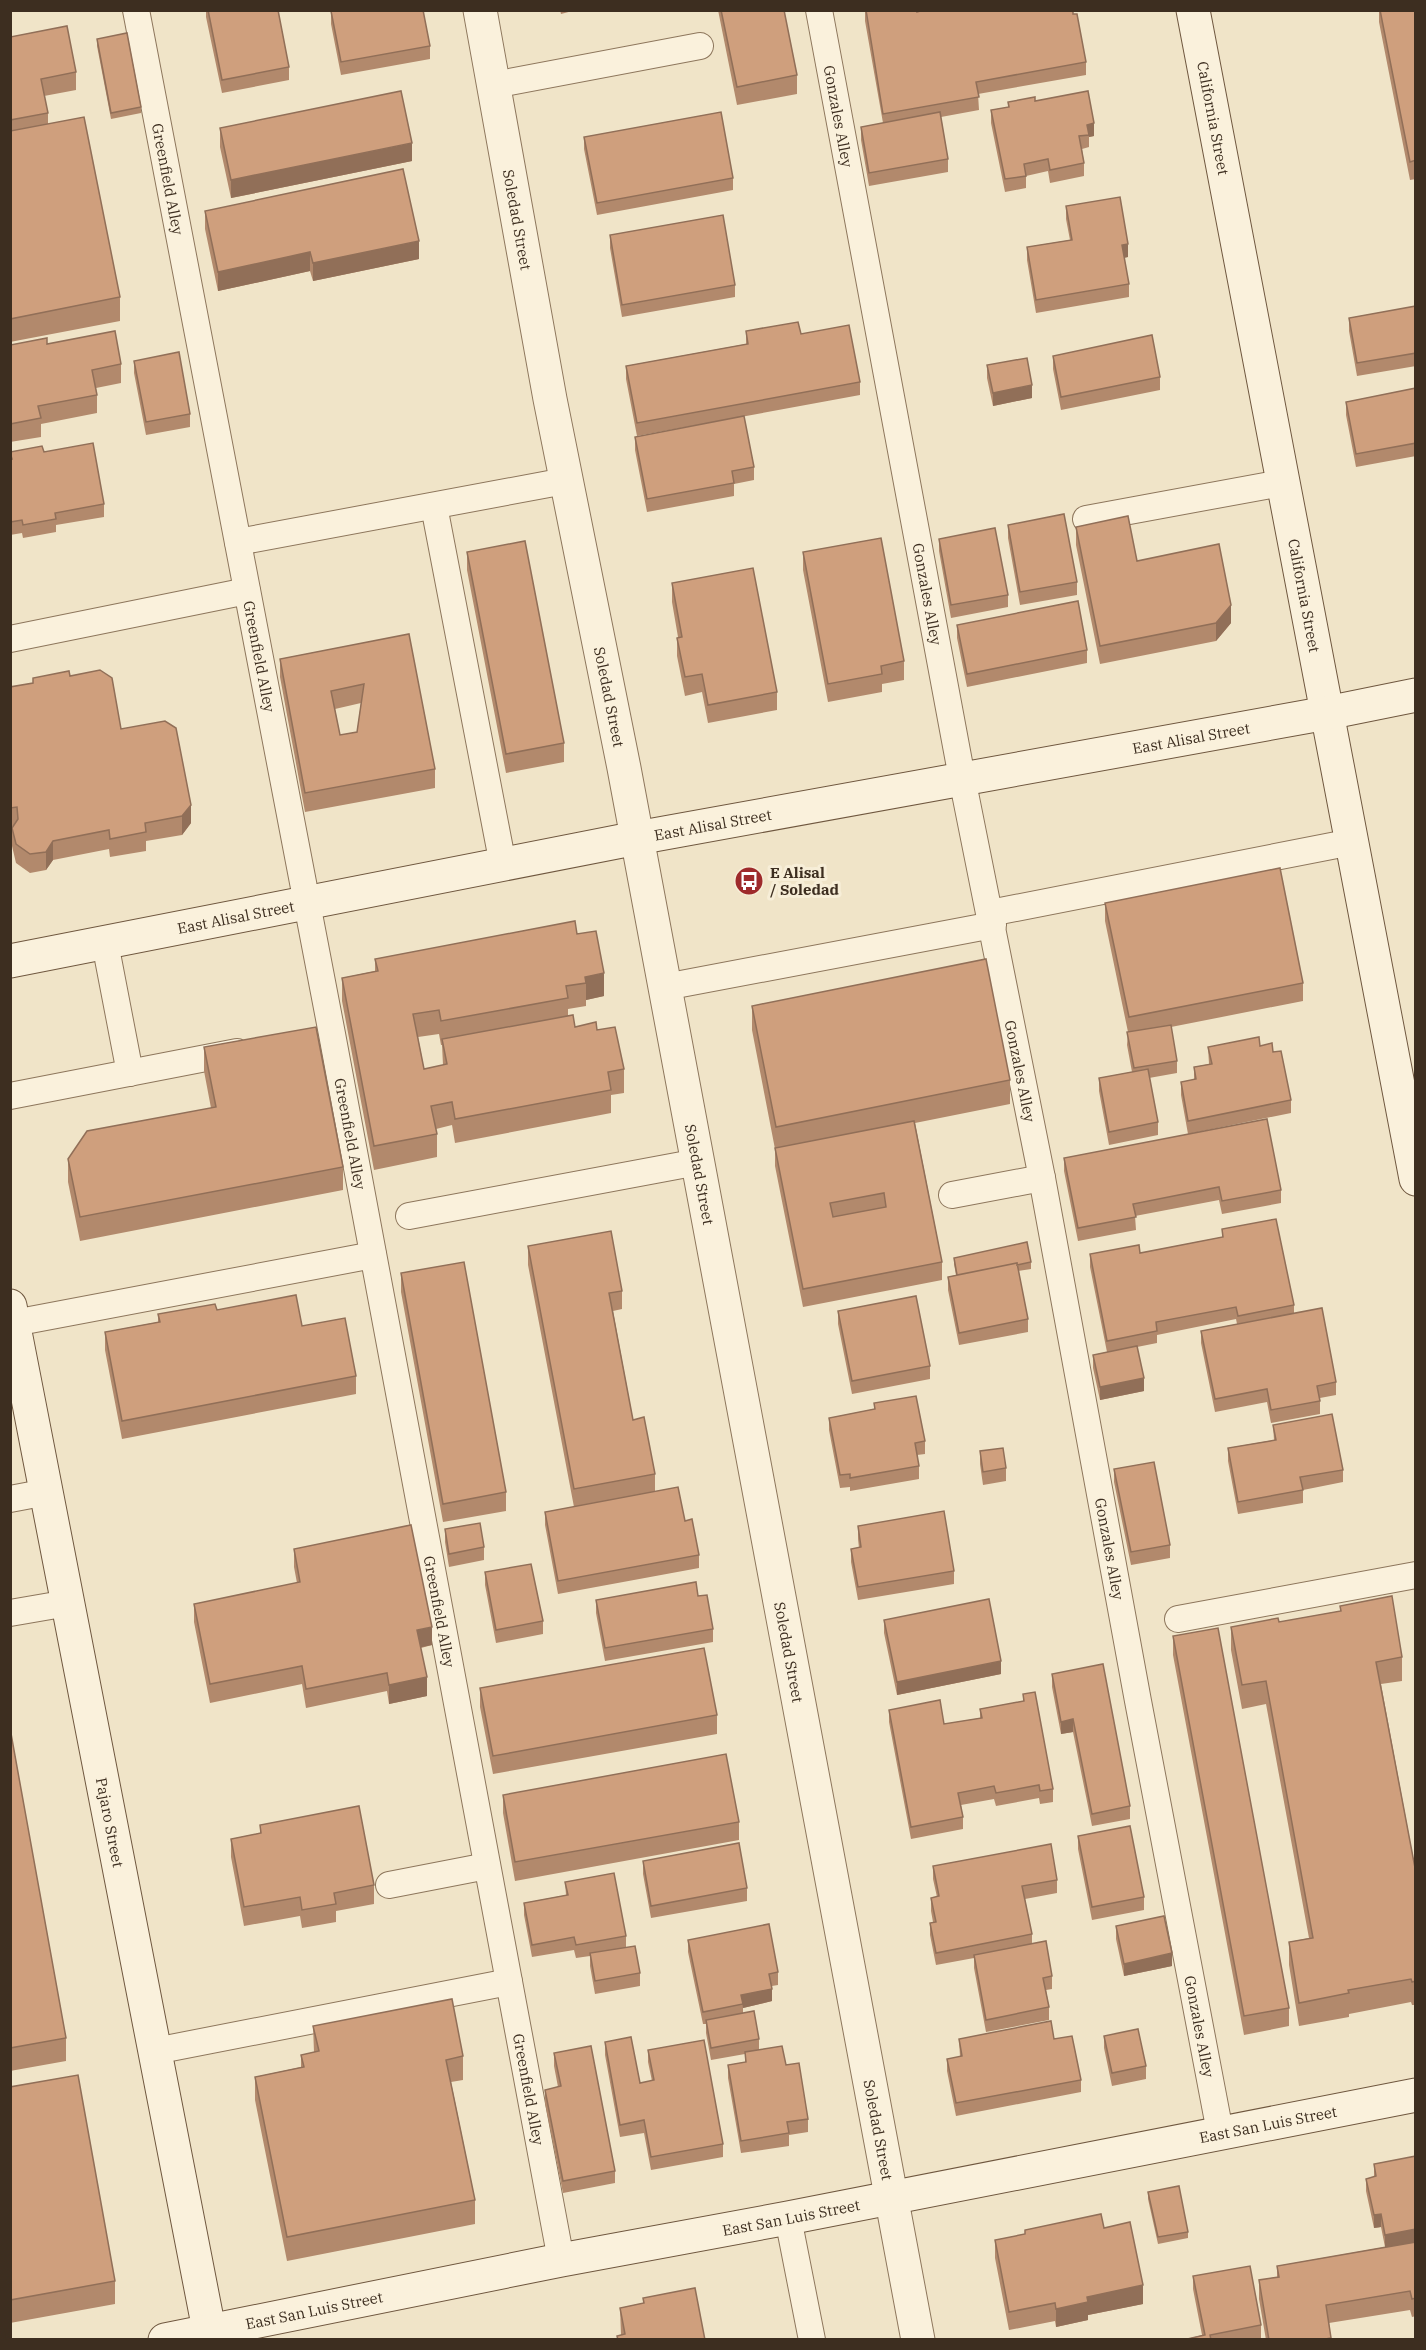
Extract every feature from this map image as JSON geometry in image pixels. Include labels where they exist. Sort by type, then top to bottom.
[{"type":"street","name":"Soledad Street","points":[[480,10],[565,481],[638,838],[918,2340]]},
{"type":"street","name":"California Street","points":[[1193,10],[1281,483],[1416,1179]]},
{"type":"street","name":"East Alisal Street","points":[[10,961],[638,838],[1416,695]]},
{"type":"street","name":"Pajaro Street","points":[[12,1315],[210,2335]]},
{"type":"street","name":"East San Luis Street","points":[[165,2340],[210,2335],[561,2260],[1416,2095]]},
{"type":"lane","name":"Greenfield Alley","points":[[136,10],[307,904],[320,1036],[373,1256],[561,2260]]},
{"type":"lane","name":"Gonzales Alley","points":[[819,10],[962,778],[1042,1178],[1220,2132]]},
{"type":"lane","points":[[495,86],[700,46]]},
{"type":"lane","points":[[238,542],[565,481]]},
{"type":"lane","points":[[1086,519],[1281,483]]},
{"type":"lane","points":[[435,506],[503,865]]},
{"type":"lane","points":[[10,639],[247,591]]},
{"type":"lane","points":[[666,987],[1352,842]]},
{"type":"lane","points":[[105,943],[130,1073]]},
{"type":"lane","points":[[10,1096],[264,1047]]},
{"type":"lane","points":[[409,1216],[698,1162]]},
{"type":"lane","points":[[952,1195],[1042,1178]]},
{"type":"lane","points":[[12,1315],[373,1256]]},
{"type":"lane","points":[[10,1499],[46,1492]]},
{"type":"lane","points":[[1178,1619],[1416,1575]]},
{"type":"lane","points":[[10,1613],[69,1603]]},
{"type":"lane","points":[[389,1885],[487,1866]]},
{"type":"lane","points":[[155,2051],[509,1982]]},
{"type":"lane","points":[[788,2218],[812,2340]]},
{"type":"building","points":[[208,10],[278,10],[289,67],[222,80]]},
{"type":"building","points":[[423,10],[430,46],[341,62],[331,11]]},
{"type":"building","points":[[721,10],[784,10],[797,75],[737,87]]},
{"type":"building","points":[[866,10],[917,10],[917,12],[924,10],[1073,10],[1073,14],[1077,14],[1086,62],[976,82],[979,97],[883,114]]},
{"type":"building","points":[[1380,10],[1416,10],[1416,160],[1410,162]]},
{"type":"building","points":[[67,26],[76,72],[41,79],[48,113],[10,120],[10,37]]},
{"type":"building","points":[[127,33],[141,107],[111,113],[97,39]]},
{"type":"building","points":[[401,91],[412,143],[231,180],[220,128]]},
{"type":"building","points":[[1088,91],[1094,123],[1087,125],[1089,135],[1079,136],[1084,163],[1050,170],[1048,159],[1024,164],[1026,176],[1005,179],[991,110],[1009,107],[1008,102],[1035,97],[1035,101]]},
{"type":"building","points":[[721,112],[733,178],[597,203],[584,137]]},
{"type":"building","points":[[940,112],[948,159],[869,173],[861,127]]},
{"type":"building","points":[[84,117],[120,297],[10,319],[10,131]]},
{"type":"building","points":[[403,169],[419,241],[313,263],[310,252],[218,272],[205,211]]},
{"type":"building","points":[[1120,197],[1128,244],[1122,245],[1129,284],[1036,300],[1027,247],[1072,240],[1066,206]]},
{"type":"building","points":[[723,215],[735,285],[622,305],[610,235]]},
{"type":"building","points":[[1416,306],[1416,353],[1357,363],[1349,318]]},
{"type":"building","points":[[798,322],[801,334],[849,325],[860,382],[637,423],[626,366],[748,344],[746,331]]},
{"type":"building","points":[[115,331],[121,364],[92,370],[97,395],[38,406],[41,418],[10,424],[10,345],[47,338],[47,344]]},
{"type":"building","points":[[1152,335],[1160,377],[1061,397],[1053,356]]},
{"type":"building","points":[[179,352],[190,414],[146,422],[134,361]]},
{"type":"building","points":[[1027,358],[1032,385],[993,393],[987,365]]},
{"type":"building","points":[[1416,388],[1416,443],[1356,454],[1346,402]]},
{"type":"building","points":[[744,416],[754,467],[732,471],[734,483],[647,499],[635,437]]},
{"type":"building","points":[[93,443],[104,504],[55,513],[56,519],[23,525],[22,520],[10,522],[10,459],[12,459],[10,452],[42,446],[44,452]]},
{"type":"building","points":[[1064,514],[1077,582],[1020,592],[1008,525]]},
{"type":"building","points":[[1128,516],[1137,561],[1219,544],[1231,605],[1216,623],[1100,646],[1076,527]]},
{"type":"building","points":[[995,528],[1008,595],[951,605],[939,539]]},
{"type":"building","points":[[881,538],[904,661],[881,666],[882,674],[828,684],[803,552]]},
{"type":"building","points":[[525,541],[564,743],[506,754],[467,552]]},
{"type":"building","points":[[753,568],[777,692],[708,705],[702,674],[685,677],[677,638],[682,637],[672,583]]},
{"type":"building","points":[[1078,601],[1087,650],[967,674],[957,625]]},
{"type":"building","points":[[409,634],[435,769],[305,793],[280,659]],"holes":[[[364,684],[357,732],[340,735],[331,691]]]},
{"type":"building","points":[[100,670],[112,678],[121,729],[165,721],[176,728],[191,805],[182,816],[145,823],[146,832],[110,839],[109,830],[53,841],[46,852],[30,854],[16,844],[12,828],[18,819],[17,807],[10,808],[10,687],[33,683],[33,678],[69,671],[70,676]]},
{"type":"building","points":[[1280,868],[1303,983],[1129,1017],[1105,903]]},
{"type":"building","points":[[575,921],[577,934],[596,931],[604,973],[585,977],[586,983],[566,986],[568,998],[441,1021],[439,1010],[413,1014],[424,1069],[447,1064],[442,1039],[573,1015],[575,1027],[596,1022],[597,1030],[615,1027],[624,1069],[608,1072],[611,1090],[455,1119],[452,1102],[431,1106],[437,1134],[374,1146],[342,978],[378,971],[375,959]]},
{"type":"building","points":[[986,959],[1010,1080],[776,1127],[752,1006]]},
{"type":"building","points":[[1171,1025],[1177,1061],[1134,1068],[1127,1032]]},
{"type":"building","points":[[316,1027],[343,1167],[80,1217],[68,1159],[87,1131],[216,1107],[204,1047]]},
{"type":"building","points":[[1259,1037],[1260,1046],[1272,1043],[1273,1052],[1281,1051],[1291,1100],[1188,1121],[1181,1082],[1196,1079],[1194,1067],[1212,1064],[1208,1047]]},
{"type":"building","points":[[1148,1069],[1158,1122],[1109,1132],[1099,1078]]},
{"type":"building","points":[[1267,1119],[1281,1190],[1222,1201],[1219,1187],[1133,1204],[1136,1217],[1078,1228],[1064,1158]]},
{"type":"building","points":[[914,1121],[942,1262],[803,1289],[775,1148]],"holes":[[[884,1193],[886,1207],[833,1217],[830,1203]]]},
{"type":"building","points":[[1276,1219],[1294,1305],[1238,1316],[1236,1307],[1156,1322],[1157,1331],[1107,1341],[1090,1254],[1139,1245],[1140,1253],[1223,1237],[1222,1229]]},
{"type":"building","points":[[611,1231],[622,1291],[609,1293],[633,1420],[644,1417],[655,1474],[574,1489],[528,1246]]},
{"type":"building","points":[[1027,1242],[1031,1262],[957,1275],[954,1258]]},
{"type":"building","points":[[464,1262],[506,1492],[443,1504],[401,1273]]},
{"type":"building","points":[[1017,1263],[1028,1319],[959,1333],[948,1277]]},
{"type":"building","points":[[296,1295],[302,1326],[345,1318],[356,1376],[122,1421],[105,1332],[160,1322],[158,1314],[215,1304],[217,1310]]},
{"type":"building","points":[[916,1296],[930,1366],[852,1381],[838,1311]]},
{"type":"building","points":[[1322,1308],[1336,1382],[1317,1386],[1320,1401],[1271,1410],[1267,1389],[1215,1399],[1201,1331]]},
{"type":"building","points":[[1137,1346],[1144,1378],[1100,1387],[1093,1355]]},
{"type":"building","points":[[916,1396],[925,1441],[915,1443],[919,1466],[850,1478],[850,1474],[840,1475],[829,1418],[875,1409],[874,1403]]},
{"type":"building","points":[[1332,1414],[1343,1470],[1300,1477],[1303,1490],[1238,1502],[1228,1448],[1276,1440],[1273,1425]]},
{"type":"building","points":[[1003,1448],[1006,1468],[983,1472],[980,1451]]},
{"type":"building","points":[[1154,1462],[1170,1545],[1131,1552],[1114,1469]]},
{"type":"building","points":[[678,1487],[685,1521],[692,1519],[699,1555],[558,1581],[545,1512]]},
{"type":"building","points":[[944,1511],[954,1571],[858,1587],[851,1549],[861,1547],[858,1526]]},
{"type":"building","points":[[480,1523],[484,1547],[449,1554],[445,1529]]},
{"type":"building","points":[[411,1525],[432,1627],[417,1630],[427,1677],[389,1685],[387,1673],[306,1689],[302,1666],[210,1684],[194,1604],[300,1582],[294,1549]]},
{"type":"building","points":[[531,1564],[543,1621],[496,1630],[485,1572]]},
{"type":"building","points":[[696,1582],[698,1596],[707,1595],[713,1629],[605,1648],[596,1600]]},
{"type":"building","points":[[1392,1596],[1402,1657],[1376,1662],[1416,1873],[1416,1981],[1412,1982],[1411,1979],[1348,1990],[1349,1993],[1299,2003],[1289,1942],[1313,1938],[1266,1681],[1242,1685],[1231,1627],[1278,1618],[1279,1622],[1341,1611],[1340,1606]]},
{"type":"building","points":[[989,1599],[1001,1661],[897,1682],[884,1620]]},
{"type":"building","points":[[1218,1628],[1289,2008],[1244,2016],[1173,1636]]},
{"type":"building","points":[[704,1648],[717,1715],[493,1756],[480,1688]]},
{"type":"building","points":[[1103,1664],[1130,1806],[1092,1814],[1073,1719],[1061,1722],[1052,1674]]},
{"type":"building","points":[[1035,1692],[1053,1789],[1040,1791],[1039,1785],[996,1793],[994,1786],[958,1793],[963,1817],[911,1827],[889,1710],[940,1700],[944,1724],[982,1718],[980,1709],[1024,1701],[1023,1694]]},
{"type":"building","points":[[10,1728],[66,2038],[10,2048]]},
{"type":"building","points":[[726,1754],[739,1822],[515,1862],[503,1795]]},
{"type":"building","points":[[359,1806],[374,1885],[334,1893],[336,1904],[302,1910],[300,1897],[244,1907],[231,1839],[261,1833],[260,1825]]},
{"type":"building","points":[[1130,1826],[1144,1897],[1092,1907],[1078,1836]]},
{"type":"building","points":[[739,1843],[747,1888],[651,1906],[643,1861]]},
{"type":"building","points":[[1051,1844],[1057,1880],[1022,1886],[1032,1934],[936,1953],[930,1923],[936,1922],[931,1898],[939,1896],[933,1866]]},
{"type":"building","points":[[614,1873],[626,1936],[576,1945],[574,1937],[532,1945],[524,1903],[568,1895],[565,1882]]},
{"type":"building","points":[[1164,1916],[1172,1953],[1124,1964],[1116,1926]]},
{"type":"building","points":[[769,1924],[778,1972],[769,1974],[772,1989],[741,1995],[743,2004],[703,2012],[688,1940]]},
{"type":"building","points":[[1046,1941],[1052,1976],[1043,1978],[1049,2007],[986,2020],[974,1955]]},
{"type":"building","points":[[635,1946],[640,1973],[595,1981],[590,1953]]},
{"type":"building","points":[[452,1999],[463,2056],[446,2060],[475,2200],[287,2237],[255,2077],[304,2067],[301,2055],[319,2051],[313,2026]]},
{"type":"building","points":[[754,2011],[759,2039],[711,2048],[706,2020]]},
{"type":"building","points":[[1051,2021],[1054,2039],[1072,2036],[1081,2080],[956,2103],[947,2059],[962,2056],[959,2039]]},
{"type":"building","points":[[1138,2029],[1146,2066],[1112,2073],[1104,2036]]},
{"type":"building","points":[[631,2037],[640,2083],[654,2080],[648,2050],[704,2040],[723,2144],[651,2157],[644,2120],[620,2125],[605,2042]]},
{"type":"building","points":[[591,2046],[615,2171],[563,2181],[545,2090],[561,2086],[554,2053]]},
{"type":"building","points":[[782,2046],[786,2065],[799,2063],[808,2119],[787,2122],[789,2133],[741,2141],[728,2065],[746,2062],[745,2052]]},
{"type":"building","points":[[78,2075],[115,2281],[10,2300],[10,2087]]},
{"type":"building","points":[[1416,2156],[1416,2229],[1385,2235],[1381,2214],[1374,2215],[1366,2179],[1376,2176],[1374,2164]]},
{"type":"building","points":[[1179,2186],[1188,2232],[1158,2237],[1148,2192]]},
{"type":"building","points":[[1101,2214],[1104,2228],[1130,2222],[1143,2285],[1087,2297],[1088,2302],[1056,2309],[1055,2303],[1009,2312],[995,2240],[1025,2234],[1025,2230]]},
{"type":"building","points":[[1416,2242],[1416,2298],[1412,2299],[1410,2291],[1326,2305],[1331,2338],[1269,2340],[1259,2280],[1279,2277],[1277,2266]]},
{"type":"building","points":[[1250,2266],[1261,2325],[1210,2335],[1211,2340],[1183,2340],[1205,2335],[1193,2276]]},
{"type":"building","points":[[695,2288],[705,2340],[618,2340],[617,2336],[625,2334],[620,2308],[644,2303],[643,2298]]},
{"type":"place","name":"E Alisal / Soledad","points":[[749,881]]}]
